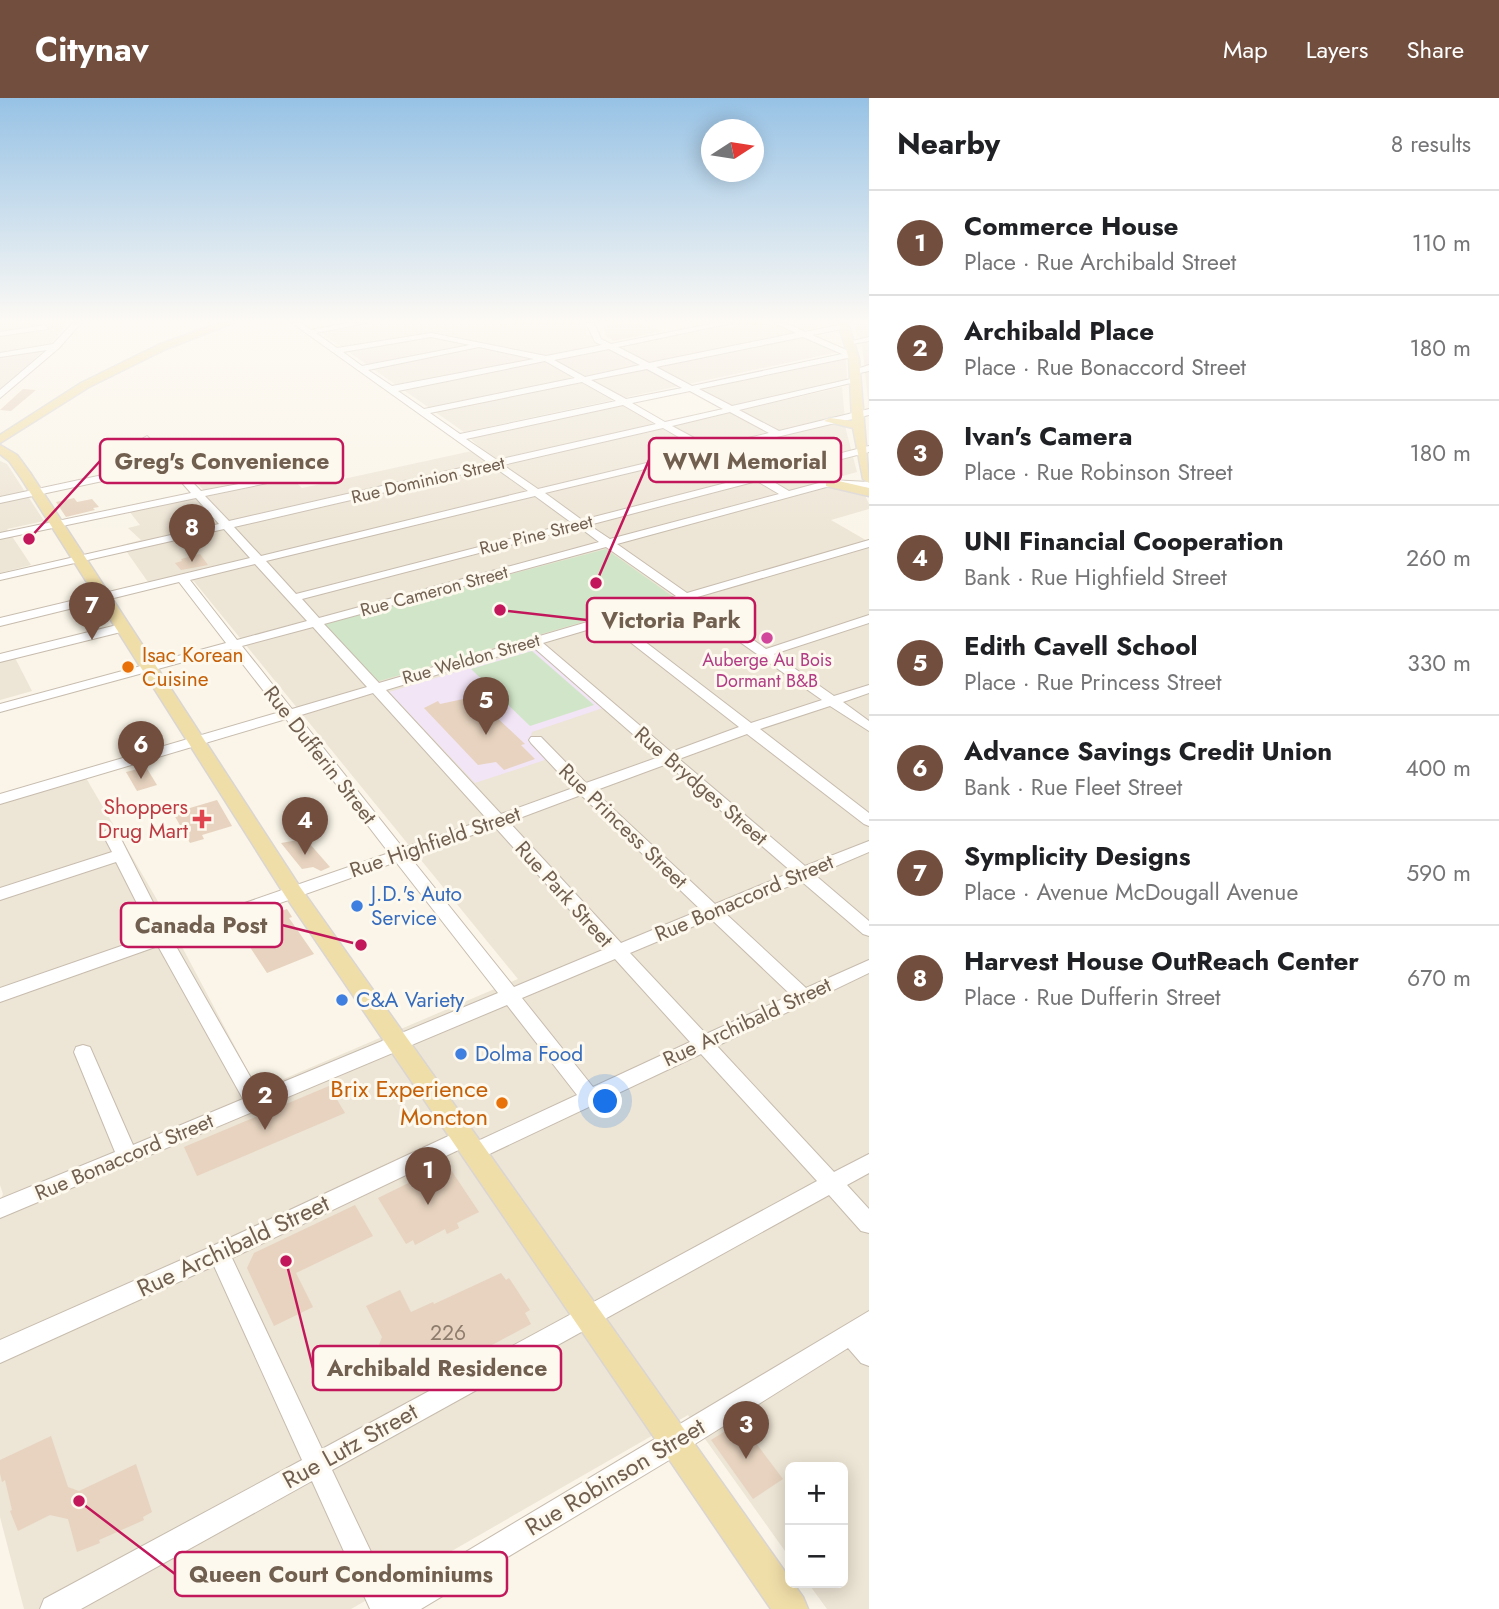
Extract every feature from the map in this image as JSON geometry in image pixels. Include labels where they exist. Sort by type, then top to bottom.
[{"type":"main road","points":[[0,430],[61,394]]},
{"type":"main road","points":[[0,440],[72,394]]},
{"type":"main road","points":[[855,394],[856,420],[868,478]]},
{"type":"main road","points":[[27,477],[25,465],[12,440],[56,402]]},
{"type":"main road","points":[[830,421],[856,420]]},
{"type":"main road","points":[[0,449],[13,458],[27,477],[121,628],[293,892],[791,1609]]},
{"type":"main road","points":[[0,457],[9,460],[27,477]]},
{"type":"main road","points":[[830,483],[869,492]]},
{"type":"street","points":[[398,394],[869,727]]},
{"type":"street","points":[[424,412],[514,394]]},
{"type":"street","points":[[610,394],[789,495]]},
{"type":"street","points":[[460,437],[658,394]]},
{"type":"street","points":[[700,394],[778,434]]},
{"type":"street","name":"Rue Dominion Street","points":[[0,577],[732,411],[793,394]]},
{"type":"street","points":[[856,420],[869,412]]},
{"type":"street","points":[[0,622],[830,421]]},
{"type":"street","name":"Rue Park Street","points":[[147,439],[869,1224]]},
{"type":"street","name":"Rue Pine Street","points":[[293,598],[864,450]]},
{"type":"street","points":[[0,500],[170,464]]},
{"type":"street","points":[[0,536],[278,478]]},
{"type":"street","name":"Rue Cameron Street","points":[[0,708],[830,483],[868,478]]},
{"type":"street","name":"Rue Weldon Street","points":[[0,799],[869,542]]},
{"type":"street","name":"Rue Dufferin Street","points":[[183,579],[507,995],[589,1096]]},
{"type":"street","points":[[608,619],[869,821]]},
{"type":"street","points":[[765,653],[869,620]]},
{"type":"street","points":[[0,658],[121,628]]},
{"type":"street","name":"Rue Brydges Street","points":[[533,641],[869,930]]},
{"type":"street","name":"Rue Highfield Street","points":[[0,995],[497,821],[750,728],[869,689]]},
{"type":"street","name":"Rue Princess Street","points":[[536,740],[583,789],[804,997]]},
{"type":"street","points":[[110,833],[162,937],[255,1102]]},
{"type":"street","name":"Rue Bonaccord Street","points":[[0,1209],[869,846]]},
{"type":"street","points":[[0,894],[120,855]]},
{"type":"street","name":"Rue Archibald Street","points":[[0,1352],[219,1253],[589,1096],[869,966]]},
{"type":"street","points":[[83,1052],[127,1155]]},
{"type":"street","name":"Rue Lutz Street","points":[[54,1609],[869,1163]]},
{"type":"street","points":[[219,1253],[384,1609]]},
{"type":"street","points":[[860,1328],[869,1355]]},
{"type":"street","name":"Rue Robinson Street","points":[[396,1609],[860,1328]]},
{"type":"shaded area","points":[[409,394],[644,394],[464,432]]},
{"type":"shaded area","points":[[706,394],[787,394],[732,406]]},
{"type":"shaded area","points":[[814,394],[843,394],[846,430],[857,472],[825,481],[834,487],[864,493],[869,504],[869,509],[831,520],[869,542],[869,1609],[827,1609],[812,1588],[848,1588],[848,1462],[785,1462],[785,1551],[688,1415],[351,1609],[24,1609],[0,1517],[0,1202],[3,1194],[0,1185],[0,803],[86,778],[156,898],[258,1090],[518,979],[188,574],[148,582],[122,545],[141,540],[128,528],[140,525],[129,511],[208,494],[186,473],[270,457],[302,488],[481,449],[470,438],[622,404],[663,428]]},
{"type":"shaded area","points":[[0,461],[7,464],[44,521],[7,529],[31,565],[0,573]]},
{"type":"shaded area","points":[[535,648],[603,708],[532,732],[530,739],[548,759],[475,783],[389,692]]},
{"type":"shaded area","points":[[14,656],[32,691],[0,700],[0,657]]},
{"type":"green space","points":[[606,549],[672,596],[376,682],[323,624]]},
{"type":"green space","points":[[532,651],[594,705],[530,726],[471,669]]},
{"type":"building","points":[[18,394],[32,394],[11,411],[0,410]]},
{"type":"building","points":[[74,498],[77,502],[92,499],[99,507],[66,517],[56,502]]},
{"type":"building","points":[[200,554],[208,565],[181,570],[175,563],[182,561],[181,559]]},
{"type":"building","points":[[468,698],[471,701],[477,699],[525,744],[521,745],[535,759],[504,770],[496,762],[478,765],[424,708],[438,701],[440,704]]},
{"type":"building","points":[[146,767],[157,785],[137,791],[126,772]]},
{"type":"building","name":"Shoppers Drug Mart","points":[[217,800],[232,826],[202,835],[204,839],[190,843],[173,813]]},
{"type":"building","points":[[298,840],[309,843],[330,867],[321,871],[313,867],[302,869],[281,843]]},
{"type":"building","points":[[287,909],[292,917],[289,918],[314,954],[267,973],[240,932],[252,925],[251,923]]},
{"type":"building","points":[[329,1086],[345,1113],[197,1176],[184,1147]]},
{"type":"building","points":[[447,1164],[479,1212],[457,1223],[459,1228],[447,1234],[445,1229],[415,1245],[413,1240],[406,1244],[378,1198]]},
{"type":"building","points":[[355,1205],[373,1236],[296,1273],[313,1307],[274,1326],[247,1268],[254,1253]]},
{"type":"building","points":[[501,1273],[506,1280],[509,1278],[530,1310],[525,1313],[531,1324],[446,1370],[445,1376],[438,1380],[434,1378],[410,1391],[403,1377],[398,1379],[391,1376],[377,1350],[382,1337],[366,1306],[400,1290],[411,1312]]},
{"type":"building","points":[[740,1422],[783,1479],[753,1499],[711,1440]]},
{"type":"building","points":[[51,1436],[68,1487],[79,1491],[136,1464],[152,1512],[143,1517],[144,1520],[77,1552],[68,1519],[50,1515],[18,1531],[10,1511],[12,1510],[5,1480],[2,1482],[0,1460]]},
{"type":"place","name":"Greg's Convenience","points":[[29,539]]},
{"type":"place","name":"Harvest House OutReach Center","points":[[192,562]]},
{"type":"place","name":"WWI Memorial","points":[[596,583]]},
{"type":"place","name":"Victoria Park","points":[[500,610]]},
{"type":"place","name":"Auberge Au Bois Dormant B&B","points":[[767,638]]},
{"type":"place","name":"Symplicity Designs","points":[[92,640]]},
{"type":"place","name":"Isac Korean Cuisine","points":[[128,667]]},
{"type":"place","name":"Edith Cavell School","points":[[486,735]]},
{"type":"place","name":"Advance Savings Credit Union","points":[[141,779]]},
{"type":"place","name":"Shoppers Drug Mart","points":[[202,819]]},
{"type":"place","name":"UNI Financial Cooperation","points":[[305,855]]},
{"type":"place","name":"J.D.'s Auto Service","points":[[357,906]]},
{"type":"place","name":"Canada Post","points":[[361,945]]},
{"type":"place","name":"C&A Variety","points":[[342,1000]]},
{"type":"place","name":"Dolma Food","points":[[461,1054]]},
{"type":"place","name":"Brix Experience Moncton","points":[[502,1103]]},
{"type":"place","name":"Archibald Place","points":[[265,1130]]},
{"type":"place","name":"Commerce House","points":[[428,1205]]},
{"type":"place","name":"Archibald Residence","points":[[286,1261]]},
{"type":"place","name":"Ivan's Camera","points":[[746,1459]]},
{"type":"place","name":"Queen Court Condominiums","points":[[79,1501]]}]
